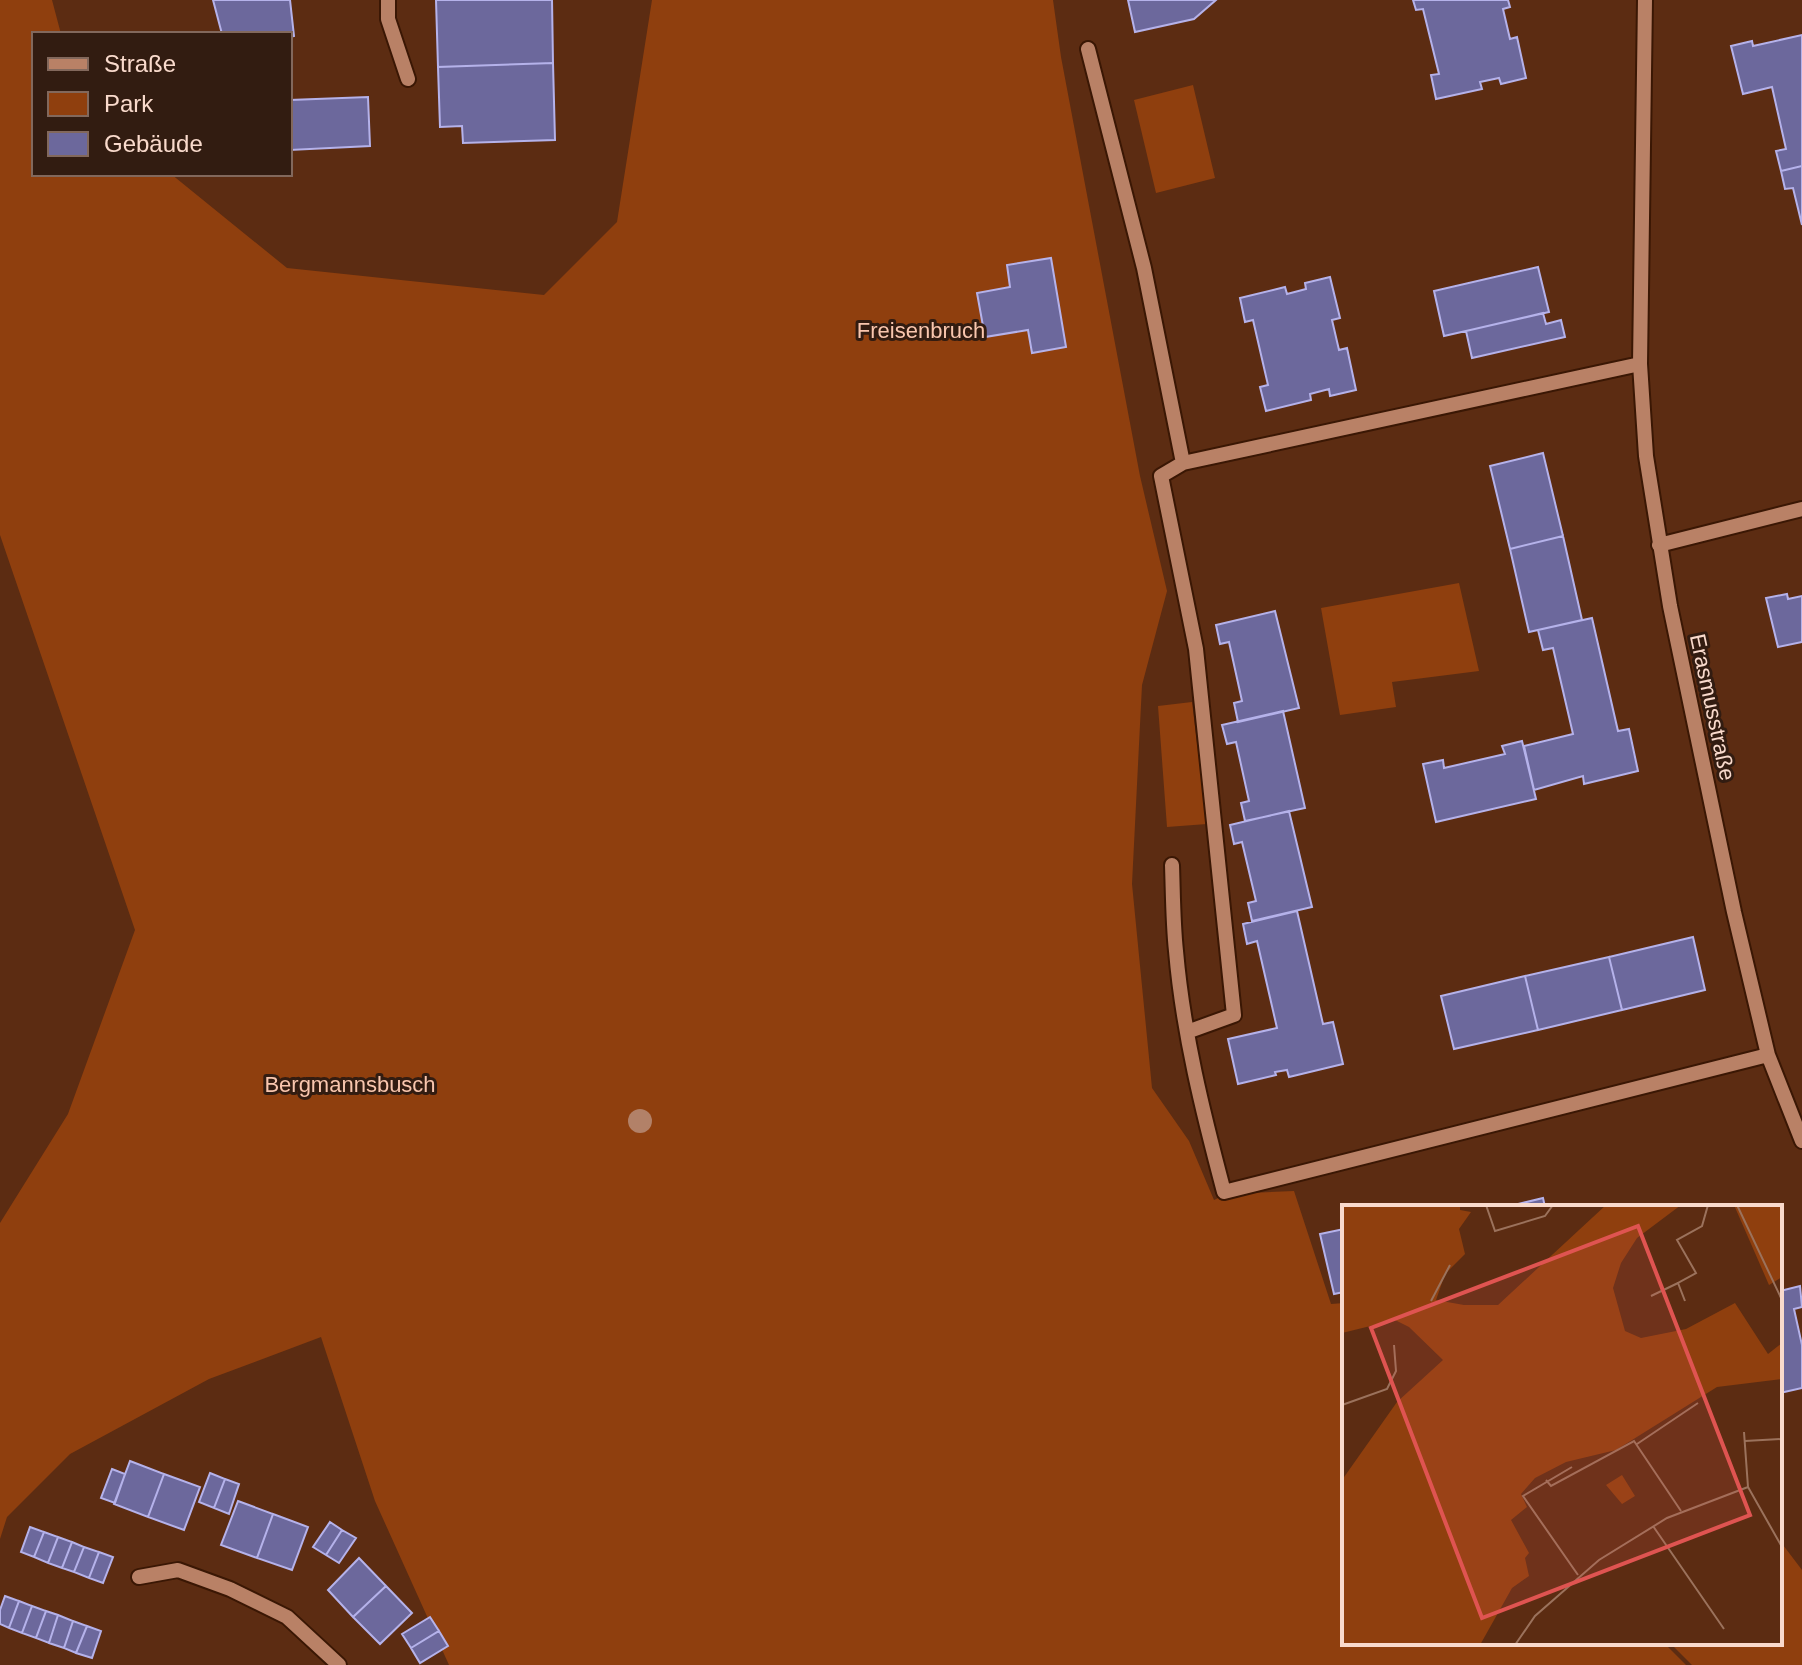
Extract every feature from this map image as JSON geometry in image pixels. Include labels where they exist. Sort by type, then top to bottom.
[{"type":"street","points":[[388,0],[388,19],[408,79]]},
{"type":"street","name":"Erasmusstraße","points":[[1645,0],[1640,364],[1646,456],[1659,545],[1731,897],[1768,1055],[1802,1141]]},
{"type":"street","points":[[1088,49],[1144,268],[1183,463]]},
{"type":"street","points":[[1187,1032],[1234,1015],[1196,649],[1161,476],[1183,463],[1640,364]]},
{"type":"street","points":[[1659,545],[1802,509]]},
{"type":"street","points":[[1172,865],[1175,951],[1187,1032],[1224,1192],[1768,1055]]},
{"type":"street","points":[[139,1577],[178,1570],[230,1589],[287,1617],[339,1665]]},
{"type":"green space","name":"Bergmannsbusch","points":[[0,0],[52,0],[60,32],[32,32],[32,176],[173,176],[287,268],[544,295],[617,222],[652,0],[1053,0],[1140,476],[1167,591],[1142,685],[1132,884],[1152,1088],[1189,1141],[1214,1200],[1227,1194],[1294,1191],[1331,1304],[1342,1303],[1342,1645],[1666,1645],[1686,1665],[449,1665],[375,1501],[321,1337],[209,1379],[70,1454],[7,1517],[0,1539],[0,1223],[68,1114],[135,930],[0,535]]},
{"type":"green space","points":[[1193,85],[1215,178],[1156,193],[1134,100]]},
{"type":"green space","points":[[1459,583],[1479,671],[1392,682],[1396,707],[1340,715],[1321,608]]},
{"type":"green space","points":[[1192,702],[1207,824],[1167,827],[1158,706]]},
{"type":"green space","points":[[1782,1544],[1802,1570],[1802,1665],[1692,1665],[1672,1645],[1782,1645]]},
{"type":"building","points":[[213,0],[290,0],[294,36],[292,32],[221,32]]},
{"type":"building","points":[[436,0],[552,0],[553,63],[438,67]]},
{"type":"building","points":[[1128,0],[1216,0],[1194,19],[1135,32]]},
{"type":"building","points":[[1413,0],[1508,0],[1510,7],[1503,9],[1510,39],[1517,37],[1526,78],[1501,84],[1499,78],[1480,82],[1482,89],[1436,99],[1431,75],[1439,74],[1423,9],[1416,10]]},
{"type":"building","points":[[1802,35],[1802,166],[1781,171],[1776,151],[1786,149],[1772,87],[1743,94],[1731,46],[1752,41],[1753,46]]},
{"type":"building","points":[[553,63],[555,140],[463,143],[462,126],[440,127],[438,67]]},
{"type":"building","points":[[368,97],[370,146],[292,150],[292,100]]},
{"type":"building","points":[[1802,166],[1802,225],[1793,188],[1785,189],[1781,171]]},
{"type":"building","points":[[1051,258],[1066,347],[1032,353],[1028,330],[985,337],[977,293],[1010,287],[1007,265]]},
{"type":"building","points":[[1538,267],[1549,312],[1444,336],[1434,291]]},
{"type":"building","points":[[1330,277],[1340,318],[1332,320],[1339,350],[1347,348],[1356,390],[1330,396],[1329,389],[1310,394],[1311,400],[1266,411],[1260,387],[1268,385],[1253,320],[1245,322],[1240,298],[1285,287],[1287,294],[1306,289],[1305,283]]},
{"type":"building","points":[[1543,313],[1546,324],[1561,320],[1565,337],[1472,358],[1466,331]]},
{"type":"building","points":[[1543,453],[1563,536],[1510,549],[1490,466]]},
{"type":"building","points":[[1563,536],[1582,620],[1529,632],[1510,549]]},
{"type":"building","points":[[1787,594],[1788,599],[1802,596],[1802,642],[1778,647],[1766,598]]},
{"type":"building","points":[[1275,611],[1299,708],[1238,722],[1234,703],[1242,701],[1229,642],[1220,644],[1216,625]]},
{"type":"building","points":[[1592,618],[1618,731],[1629,729],[1638,771],[1584,784],[1583,776],[1534,790],[1524,746],[1573,734],[1553,648],[1543,650],[1538,630]]},
{"type":"building","points":[[1283,711],[1305,808],[1245,821],[1241,803],[1249,801],[1236,742],[1227,744],[1222,725]]},
{"type":"building","points":[[1522,741],[1536,799],[1436,822],[1423,764],[1443,760],[1444,768],[1505,754],[1502,746]]},
{"type":"building","points":[[1289,811],[1312,907],[1252,921],[1248,903],[1256,901],[1242,842],[1234,844],[1230,825]]},
{"type":"building","points":[[1297,911],[1323,1024],[1333,1022],[1343,1064],[1289,1077],[1287,1070],[1275,1072],[1276,1075],[1238,1084],[1228,1039],[1277,1028],[1257,941],[1247,944],[1243,924]]},
{"type":"building","points":[[1693,937],[1705,990],[1622,1010],[1609,957]]},
{"type":"building","points":[[1609,957],[1622,1010],[1538,1030],[1525,976]]},
{"type":"building","points":[[1525,976],[1538,1030],[1454,1049],[1441,996]]},
{"type":"building","points":[[1543,1198],[1545,1205],[1514,1205]]},
{"type":"building","points":[[1342,1229],[1342,1292],[1334,1294],[1320,1234]]},
{"type":"building","points":[[1800,1286],[1802,1307],[1794,1309],[1802,1345],[1802,1388],[1782,1393],[1782,1290]]},
{"type":"building","points":[[130,1461],[164,1474],[148,1517],[114,1504]]},
{"type":"building","points":[[112,1469],[125,1474],[115,1503],[101,1498]]},
{"type":"building","points":[[210,1473],[225,1479],[214,1508],[199,1502]]},
{"type":"building","points":[[164,1474],[200,1487],[184,1530],[148,1517]]},
{"type":"building","points":[[225,1479],[239,1484],[229,1514],[214,1508]]},
{"type":"building","points":[[238,1501],[273,1514],[257,1558],[221,1545]]},
{"type":"building","points":[[273,1514],[308,1527],[292,1570],[257,1558]]},
{"type":"building","points":[[330,1522],[342,1530],[326,1555],[313,1547]]},
{"type":"building","points":[[30,1527],[44,1532],[34,1557],[21,1552]]},
{"type":"building","points":[[342,1530],[356,1538],[339,1563],[326,1555]]},
{"type":"building","points":[[44,1532],[58,1537],[48,1563],[34,1557]]},
{"type":"building","points":[[58,1537],[72,1542],[62,1568],[48,1563]]},
{"type":"building","points":[[72,1542],[84,1547],[74,1572],[62,1568]]},
{"type":"building","points":[[84,1547],[99,1552],[89,1578],[74,1572]]},
{"type":"building","points":[[99,1552],[113,1557],[103,1583],[89,1578]]},
{"type":"building","points":[[359,1558],[386,1586],[353,1617],[328,1590]]},
{"type":"building","points":[[386,1586],[412,1613],[380,1644],[353,1617]]},
{"type":"building","points":[[5,1596],[19,1601],[9,1628],[0,1624],[0,1610]]},
{"type":"building","points":[[19,1601],[32,1606],[22,1633],[9,1628]]},
{"type":"building","points":[[32,1606],[46,1611],[36,1638],[22,1633]]},
{"type":"building","points":[[46,1611],[58,1615],[49,1643],[36,1638]]},
{"type":"building","points":[[58,1615],[73,1621],[64,1648],[49,1643]]},
{"type":"building","points":[[430,1617],[439,1631],[411,1648],[402,1634]]},
{"type":"building","points":[[73,1621],[87,1626],[76,1653],[64,1648]]},
{"type":"building","points":[[87,1626],[101,1631],[92,1658],[76,1653]]},
{"type":"building","points":[[439,1631],[448,1646],[420,1663],[411,1648]]},
{"type":"park label","name":"Freisenbruch","points":[[921,330]]}]
